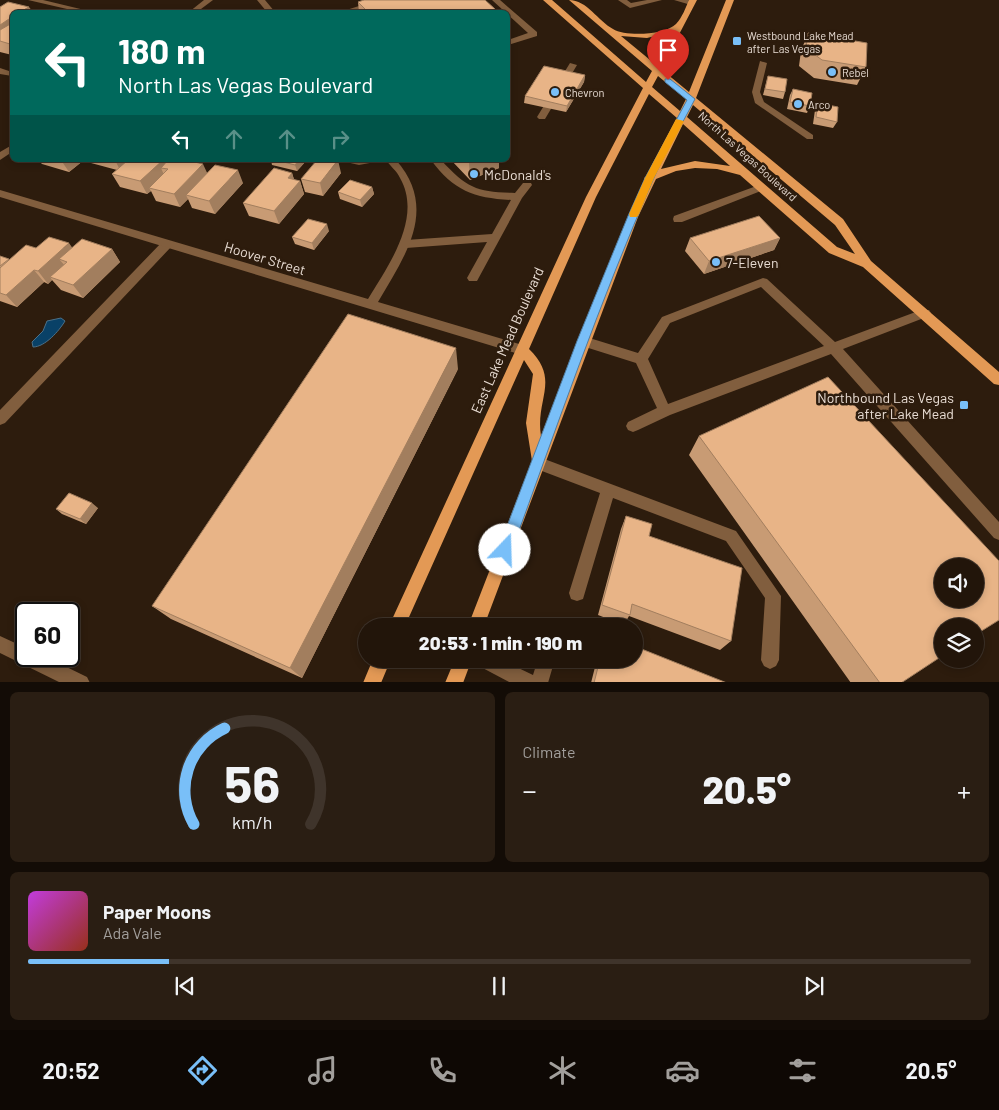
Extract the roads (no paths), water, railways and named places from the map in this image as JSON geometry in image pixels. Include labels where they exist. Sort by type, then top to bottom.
[{"type":"main road","name":"North Las Vegas Boulevard","points":[[547,0],[682,116],[833,250],[867,264]]},
{"type":"main road","name":"North Las Vegas Boulevard","points":[[573,0],[839,222],[867,264],[999,380]]},
{"type":"main road","points":[[479,618],[539,464],[582,341],[650,178],[691,99],[730,0]]},
{"type":"main road","name":"East Lake Mead Boulevard","points":[[401,618],[591,197],[692,1]]},
{"type":"main road","points":[[611,32],[635,36],[658,35],[669,33],[680,25]]},
{"type":"main road","points":[[650,178],[670,168],[694,163],[710,164],[745,172]]},
{"type":"main road","points":[[522,350],[535,362],[541,376],[533,420],[539,464]]},
{"type":"main road","points":[[372,682],[378,668]]},
{"type":"main road","points":[[454,682],[459,668]]},
{"type":"street","points":[[32,0],[80,10]]},
{"type":"street","points":[[196,10],[209,0]]},
{"type":"street","points":[[261,0],[269,10]]},
{"type":"street","points":[[351,10],[386,0]]},
{"type":"street","points":[[496,0],[507,10]]},
{"type":"street","points":[[622,0],[630,6],[658,0]]},
{"type":"street","points":[[678,0],[692,1]]},
{"type":"street","points":[[510,13],[534,34],[510,42]]},
{"type":"street","points":[[763,63],[756,92],[760,103],[810,137]]},
{"type":"street","points":[[542,117],[573,65]]},
{"type":"street","points":[[370,305],[406,244],[414,210],[407,181],[393,162]]},
{"type":"street","points":[[438,162],[467,191],[476,194],[518,197]]},
{"type":"street","points":[[473,278],[518,197],[528,185]]},
{"type":"street","points":[[678,219],[762,188]]},
{"type":"street","name":"Hoover Street","points":[[0,193],[522,350]]},
{"type":"street","points":[[406,244],[495,238]]},
{"type":"street","points":[[0,419],[168,244]]},
{"type":"street","points":[[641,358],[666,320],[762,282],[834,348],[999,533]]},
{"type":"street","points":[[633,426],[665,411],[925,314]]},
{"type":"street","points":[[582,341],[641,358],[665,411]]},
{"type":"street","points":[[539,464],[609,488],[731,536],[774,596],[770,660]]},
{"type":"street","points":[[577,593],[609,488]]},
{"type":"street","points":[[0,644],[81,682]]},
{"type":"street","points":[[502,668],[530,682]]},
{"type":"street","points":[[539,682],[543,668]]},
{"type":"water","points":[[61,318],[65,321],[55,334],[42,344],[33,347],[32,342],[43,331],[47,321]]},
{"type":"place","name":"Westbound Lake Mead after Las Vegas","points":[[737,41]]},
{"type":"place","name":"Rebel","points":[[832,72]]},
{"type":"place","name":"Chevron","points":[[555,92]]},
{"type":"place","name":"Arco","points":[[798,104]]},
{"type":"place","name":"McDonald's","points":[[474,174]]},
{"type":"place","name":"7-Eleven","points":[[716,262]]},
{"type":"place","name":"Northbound Las Vegas after Lake Mead","points":[[964,405]]}]
